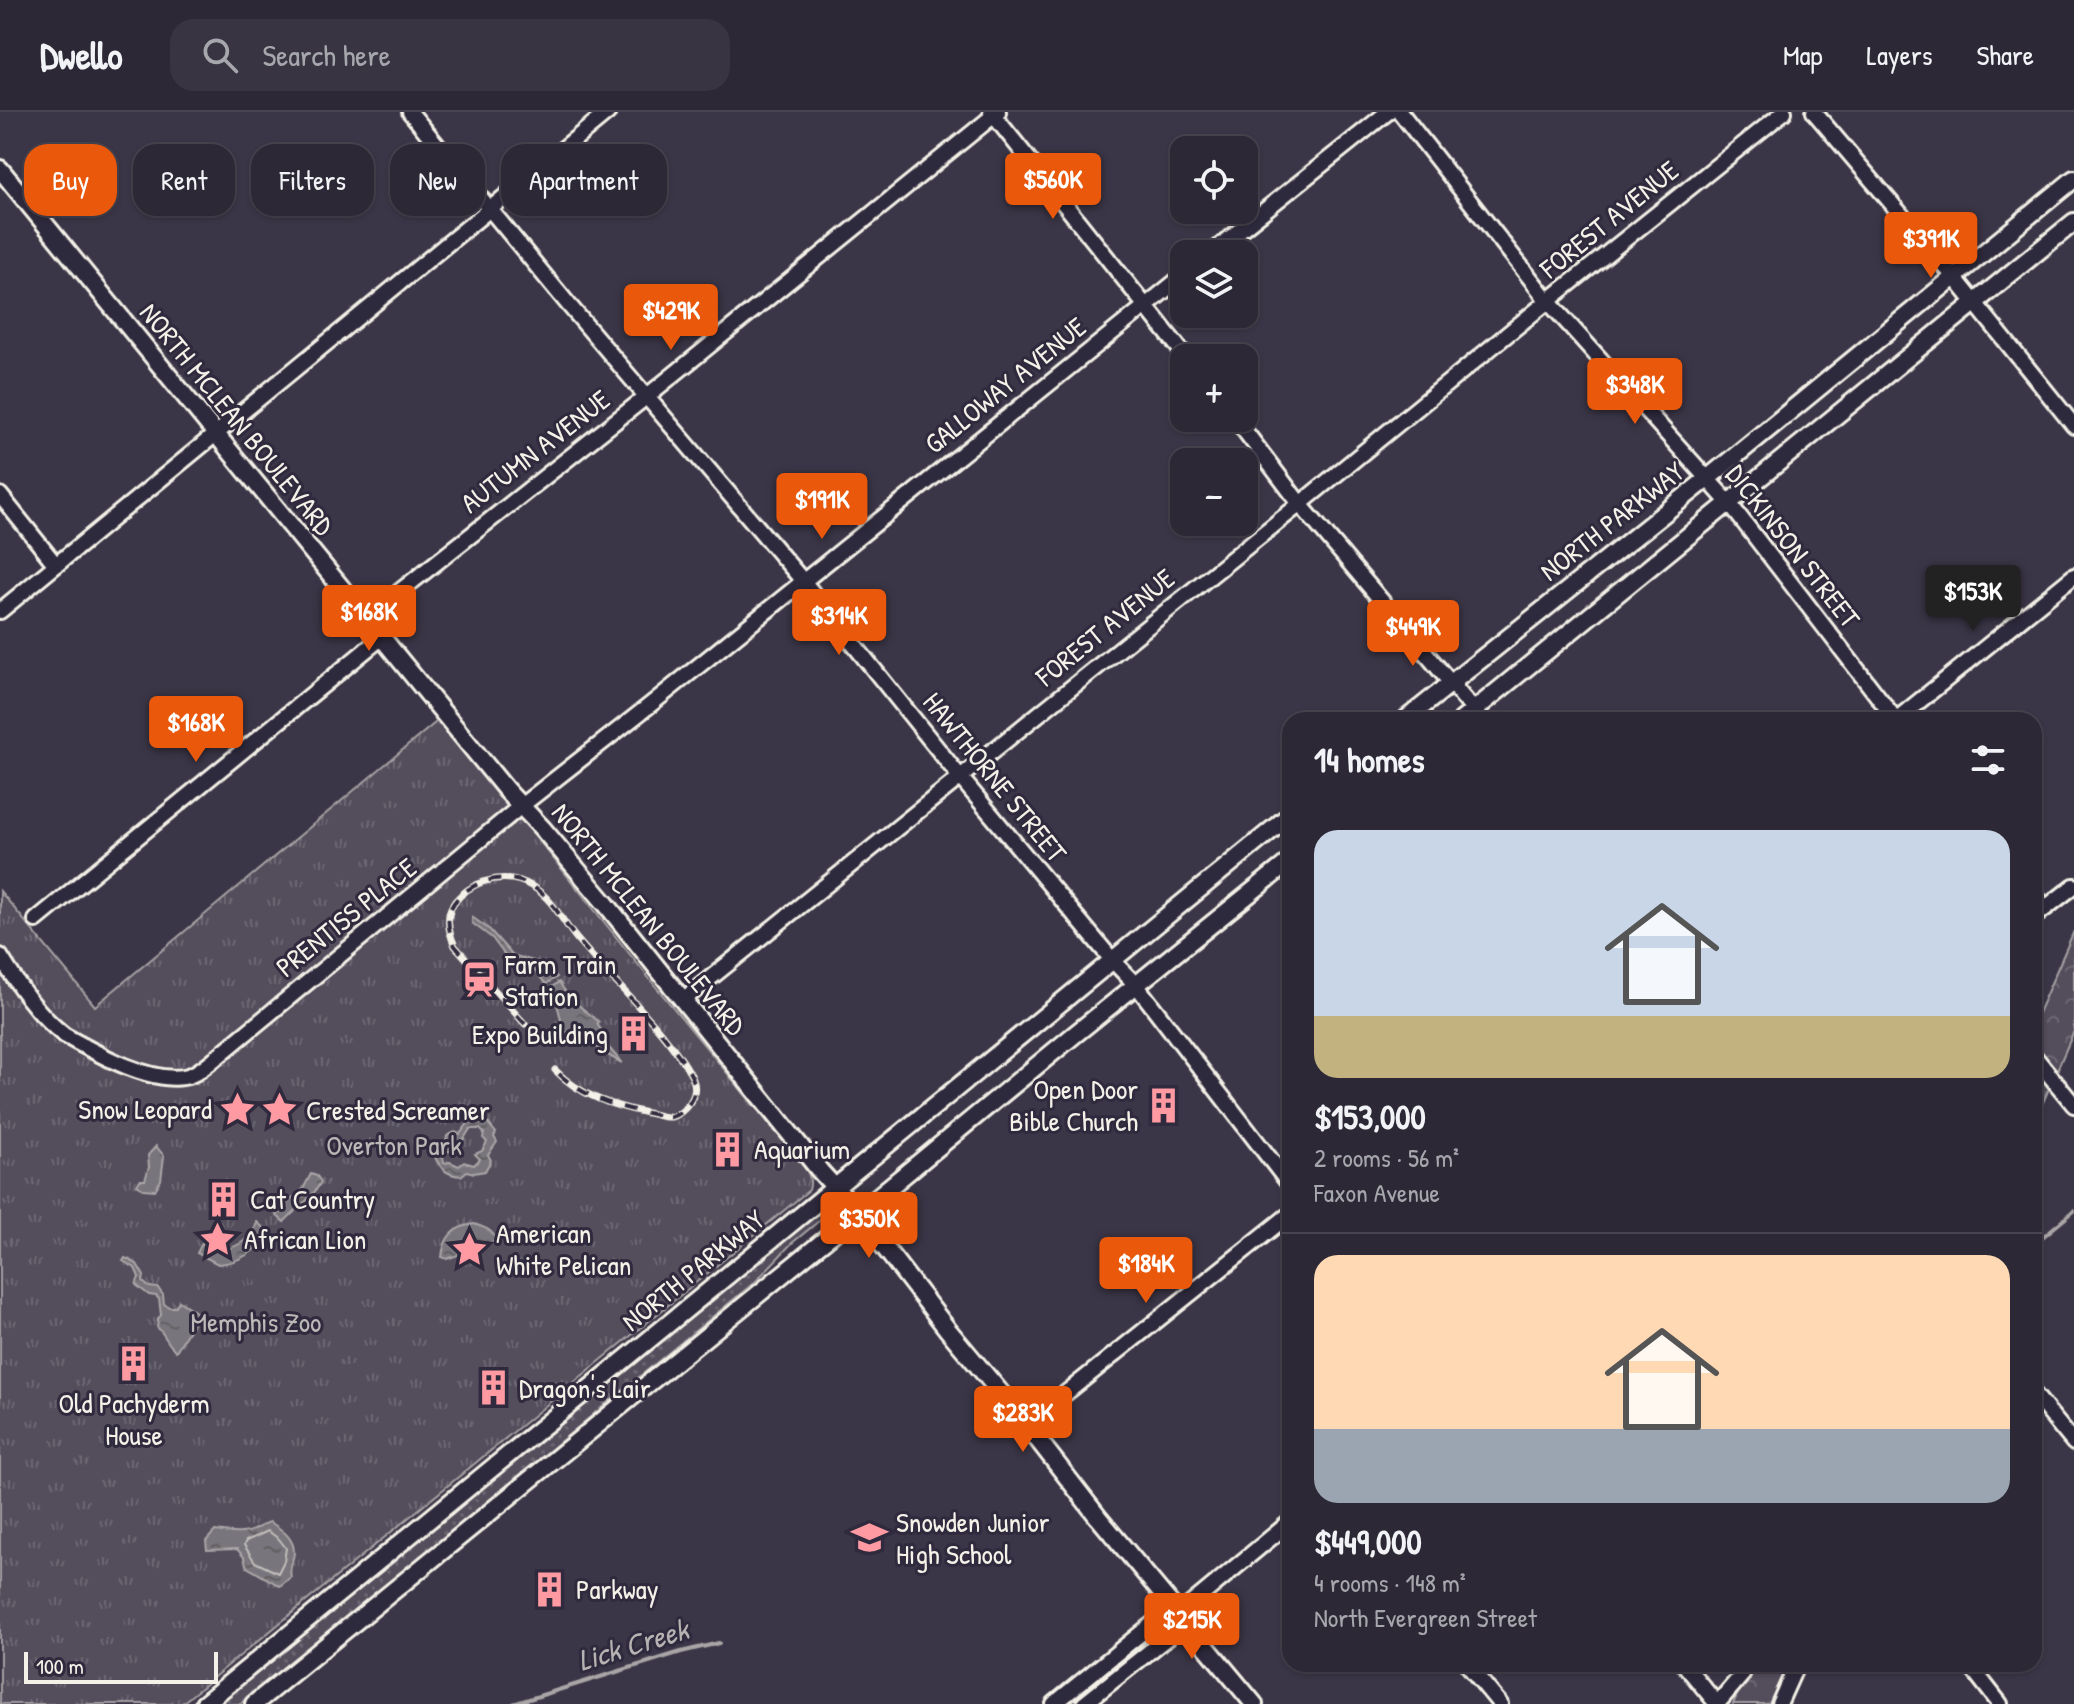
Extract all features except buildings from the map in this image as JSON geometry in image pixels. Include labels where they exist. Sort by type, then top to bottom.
[{"type":"main road","name":"NORTH MCLEAN BOULEVARD","points":[[0,169],[521,806],[606,904],[858,1213],[1093,1511],[1254,1704]]},
{"type":"main road","name":"NORTH PARKWAY","points":[[1414,712],[1707,479],[2074,179]]},
{"type":"main road","name":"NORTH PARKWAY","points":[[1479,712],[2074,222]]},
{"type":"main road","name":"NORTH PARKWAY","points":[[204,1704],[1282,822]]},
{"type":"main road","points":[[254,1704],[1282,868]]},
{"type":"street","name":"HAWTHORNE STREET","points":[[410,112],[803,581],[1113,961],[1137,986],[1282,1175]]},
{"type":"street","points":[[0,611],[608,112]]},
{"type":"street","points":[[1228,240],[1388,112]]},
{"type":"street","name":"DICKINSON STREET","points":[[1400,112],[1548,301],[1729,503],[1890,712]]},
{"type":"street","name":"FOREST AVENUE","points":[[683,1000],[1784,112]]},
{"type":"street","points":[[1814,112],[1955,278],[2074,426]]},
{"type":"street","points":[[994,113],[1176,344]]},
{"type":"street","name":"AUTUMN AVENUE","points":[[366,618],[646,397],[994,113]]},
{"type":"street","name":"GALLOWAY AVENUE","points":[[521,806],[1170,286]]},
{"type":"street","points":[[1246,432],[1300,504],[1450,682],[1470,712]]},
{"type":"street","points":[[0,495],[56,565]]},
{"type":"street","points":[[1906,712],[2074,576]]},
{"type":"street","points":[[36,920],[382,637]]},
{"type":"street","name":"PRENTISS PLACE","points":[[0,956],[23,992],[64,1035],[144,1074],[173,1078],[192,1074],[521,806]]},
{"type":"street","points":[[2042,910],[2074,886]]},
{"type":"street","points":[[2042,1066],[2074,1105]]},
{"type":"street","points":[[1026,1425],[1282,1220]]},
{"type":"street","points":[[2042,1404],[2074,1443]]},
{"type":"street","points":[[1054,1704],[1156,1621],[1179,1614],[1282,1529]]},
{"type":"street","points":[[1084,1704],[1169,1636],[1179,1614]]},
{"type":"street","points":[[1474,1672],[1500,1704]]},
{"type":"street","points":[[1691,1672],[1717,1704],[1743,1672]]},
{"type":"street","points":[[1779,1704],[1793,1672]]},
{"type":"street","points":[[1975,1672],[2000,1704]]},
{"type":"green space","name":"Overton Park","points":[[441,718],[804,1166],[809,1177],[809,1190],[181,1704],[0,1704],[0,891],[95,1006]]},
{"type":"green space","points":[[2074,931],[2074,1031],[2042,1105],[2042,1004]]},
{"type":"green space","points":[[824,1206],[825,1216],[792,1243],[756,1281],[274,1677],[240,1704],[215,1704]]},
{"type":"green space","points":[[1747,1672],[1796,1672],[1782,1704],[1733,1704]]},
{"type":"water","points":[[472,917],[490,930],[512,955],[544,964],[557,977],[546,984],[525,963],[507,958],[492,938],[472,923]]},
{"type":"water","points":[[559,982],[572,999],[599,1022],[597,1024],[602,1031],[598,1035],[622,1063],[600,1050],[582,1033],[566,1031],[549,989]]},
{"type":"water","points":[[469,1122],[488,1123],[496,1133],[494,1137],[497,1142],[488,1155],[491,1160],[485,1171],[467,1171],[461,1176],[446,1172],[440,1165],[432,1151],[446,1142],[447,1136],[455,1132],[460,1134]],"holes":[[[470,1129],[480,1129],[487,1142],[482,1151],[475,1154],[480,1159],[474,1165],[444,1163],[442,1152],[450,1151],[452,1142],[463,1140]]]},
{"type":"water","points":[[156,1146],[164,1156],[161,1180],[155,1190],[143,1189],[137,1185],[140,1180],[145,1180],[149,1167],[148,1155]]},
{"type":"water","points":[[311,1174],[321,1182],[284,1222],[276,1215],[284,1211],[284,1205],[303,1189]]},
{"type":"water","points":[[257,1222],[267,1235],[246,1256],[218,1264],[197,1253],[202,1243],[217,1251],[236,1246],[247,1239]]},
{"type":"water","points":[[474,1224],[491,1232],[496,1241],[447,1259],[442,1257],[451,1234]]},
{"type":"water","points":[[125,1258],[137,1264],[144,1276],[143,1282],[149,1287],[158,1288],[164,1304],[175,1307],[179,1301],[199,1314],[176,1351],[157,1327],[161,1315],[159,1299],[136,1285],[139,1277],[135,1268],[123,1261]]},
{"type":"water","points":[[270,1522],[284,1532],[294,1552],[291,1577],[280,1586],[247,1567],[237,1549],[207,1550],[206,1541],[215,1531],[242,1533]]},
{"type":"waterway","points":[[2042,1237],[2074,1211]]},
{"type":"waterway","name":"Lick Creek","points":[[513,1704],[719,1643]]},
{"type":"railway","points":[[525,1024],[455,946],[450,933],[449,913],[455,901],[485,881],[505,879],[524,882],[546,898],[576,938],[672,1046],[695,1086],[693,1097],[682,1111],[665,1117],[598,1099],[575,1087],[555,1070]]},
{"type":"place","name":"Farm Train Station","points":[[479,980]]},
{"type":"place","name":"Expo Building","points":[[634,1034]]},
{"type":"place","name":"Open Door Bible Church","points":[[1164,1105]]},
{"type":"place","name":"Snow Leopard","points":[[238,1109]]},
{"type":"place","name":"Crested Screamer","points":[[280,1110]]},
{"type":"place","name":"Aquarium","points":[[728,1149]]},
{"type":"place","name":"Cat Country","points":[[224,1199]]},
{"type":"place","name":"African Lion","points":[[218,1239]]},
{"type":"place","name":"American White Pelican","points":[[470,1249]]},
{"type":"place","name":"Old Pachyderm House","points":[[134,1363]]},
{"type":"place","name":"Dragon's Lair","points":[[493,1388]]},
{"type":"place","name":"Snowden Junior High School","points":[[870,1538]]},
{"type":"place","name":"Parkway","points":[[550,1589]]},
{"type":"park label","name":"Memphis Zoo","points":[[256,1322]]}]
